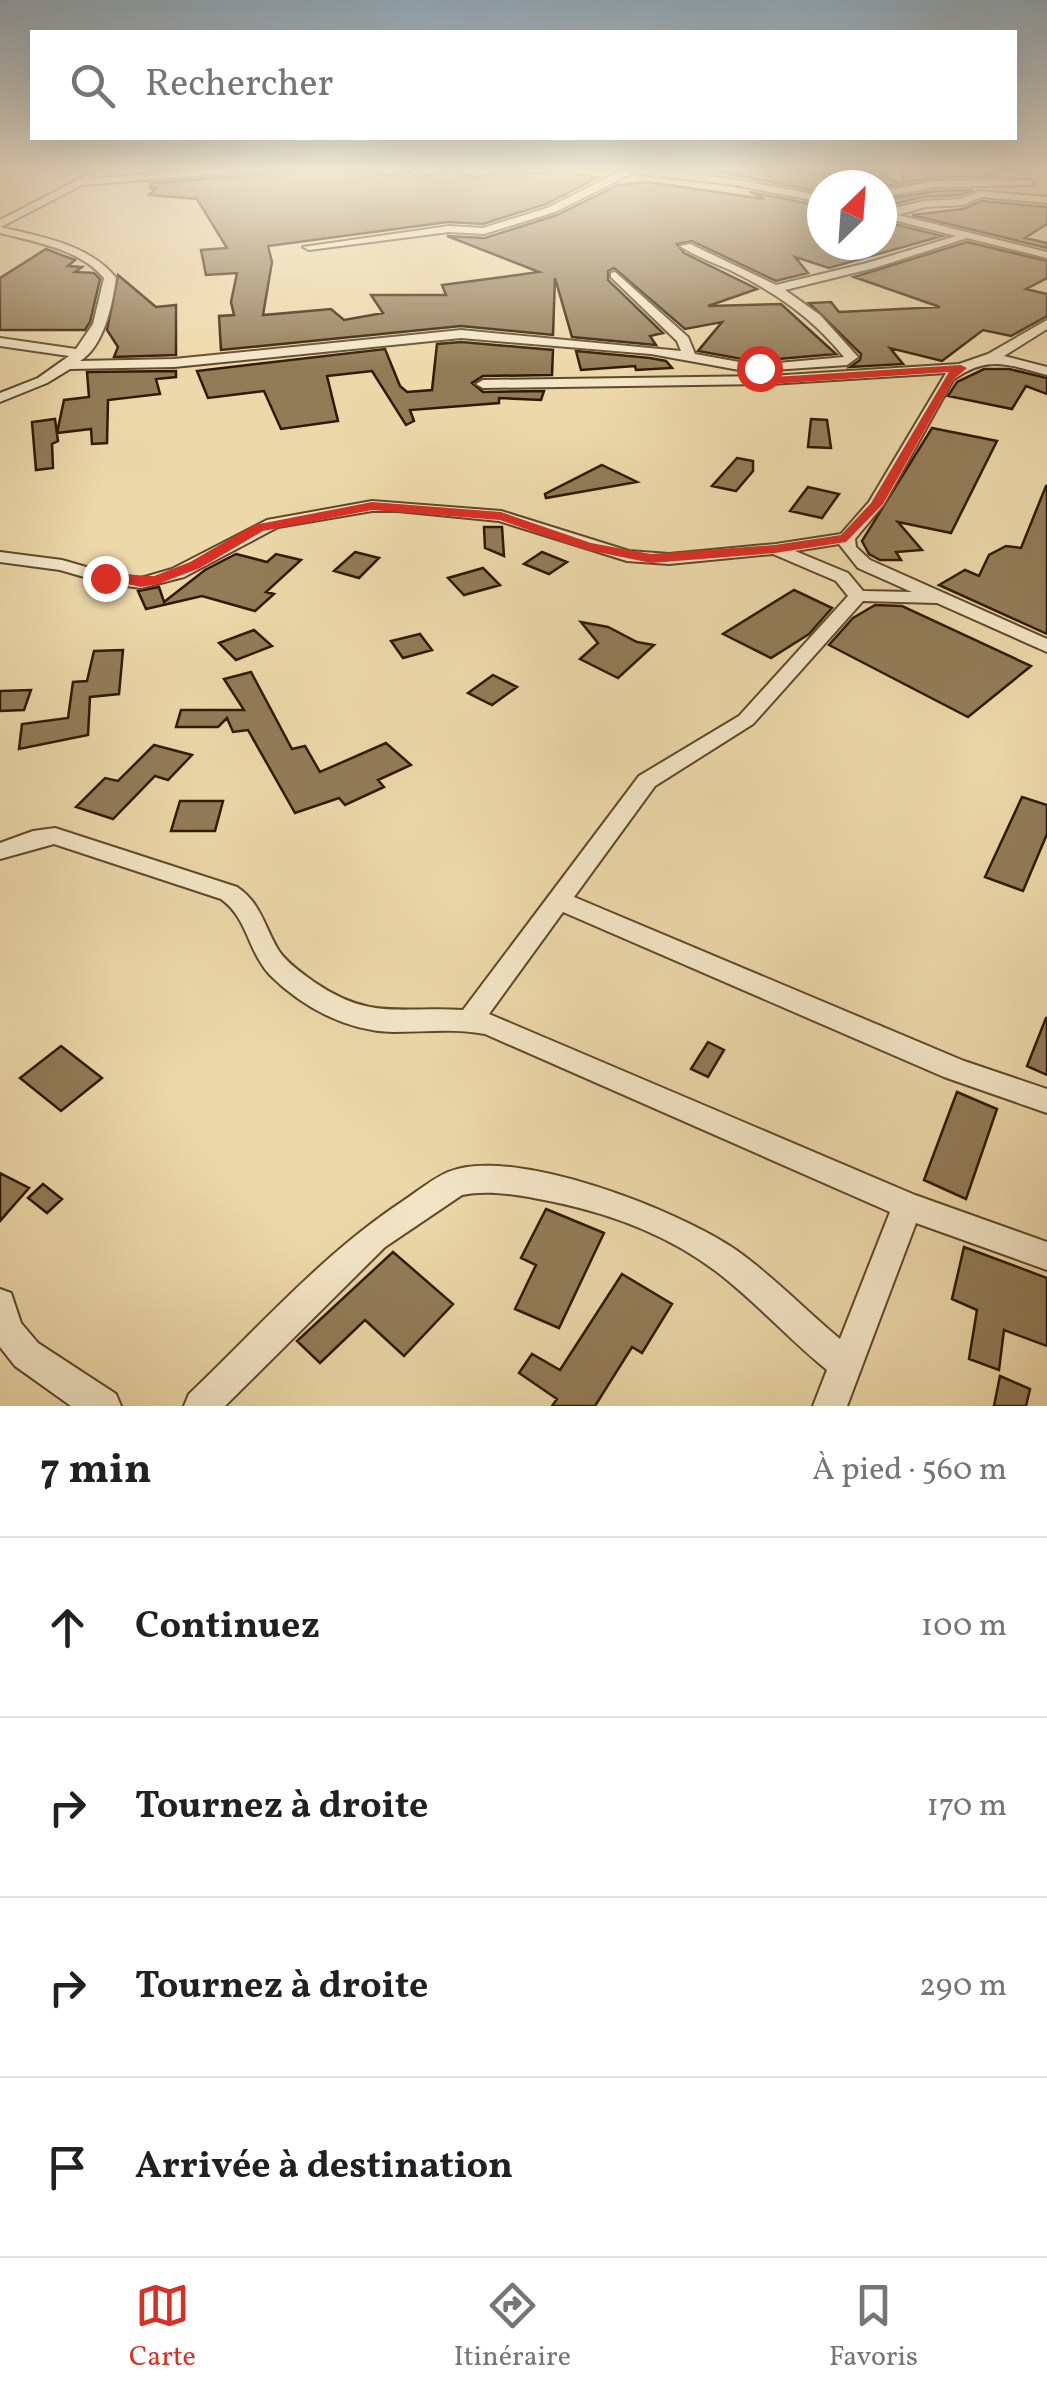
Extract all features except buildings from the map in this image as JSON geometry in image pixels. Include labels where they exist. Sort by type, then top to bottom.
[{"type":"street","points":[[0,398],[50,379],[76,360],[101,316],[109,286],[106,271],[26,236]]},
{"type":"street","points":[[309,248],[396,236]]},
{"type":"street","points":[[958,236],[1047,255]]},
{"type":"street","points":[[777,288],[870,266],[963,237]]},
{"type":"street","points":[[0,342],[76,360],[174,364],[460,334],[650,350],[768,374],[851,357],[823,321],[777,288],[686,246]]},
{"type":"street","points":[[614,275],[683,340],[690,358]]},
{"type":"street","points":[[483,384],[961,368],[993,357],[1047,324]]},
{"type":"street","points":[[993,357],[1044,369]]},
{"type":"street","points":[[0,557],[62,565],[105,578],[141,583],[178,573],[273,523],[372,506],[501,516],[627,556],[668,559],[846,538],[876,504],[948,378],[961,368]]},
{"type":"street","points":[[846,538],[848,548],[864,564],[1047,646]]},
{"type":"street","points":[[775,549],[842,577],[852,584],[858,596]]},
{"type":"street","points":[[470,1020],[647,781],[746,720],[858,596],[942,598]]},
{"type":"street","points":[[0,851],[33,839],[56,836],[229,892],[252,911],[279,968],[356,1017],[489,1024],[908,1206],[1047,1256]]},
{"type":"street","points":[[558,900],[954,1070],[1047,1101]]},
{"type":"street","points":[[202,1406],[374,1237],[456,1183],[471,1180],[579,1196],[669,1225],[720,1256],[847,1365]]},
{"type":"street","points":[[830,1406],[908,1206]]},
{"type":"street","points":[[0,1304],[10,1336],[18,1345],[72,1388],[104,1406]]},
{"type":"route","points":[[105,578],[141,583],[158,580],[195,565],[258,528],[314,514],[372,506],[501,516],[588,546],[651,558],[830,542],[846,538],[857,529],[876,504],[948,378],[961,368],[770,380],[766,368],[759,368]]}]
